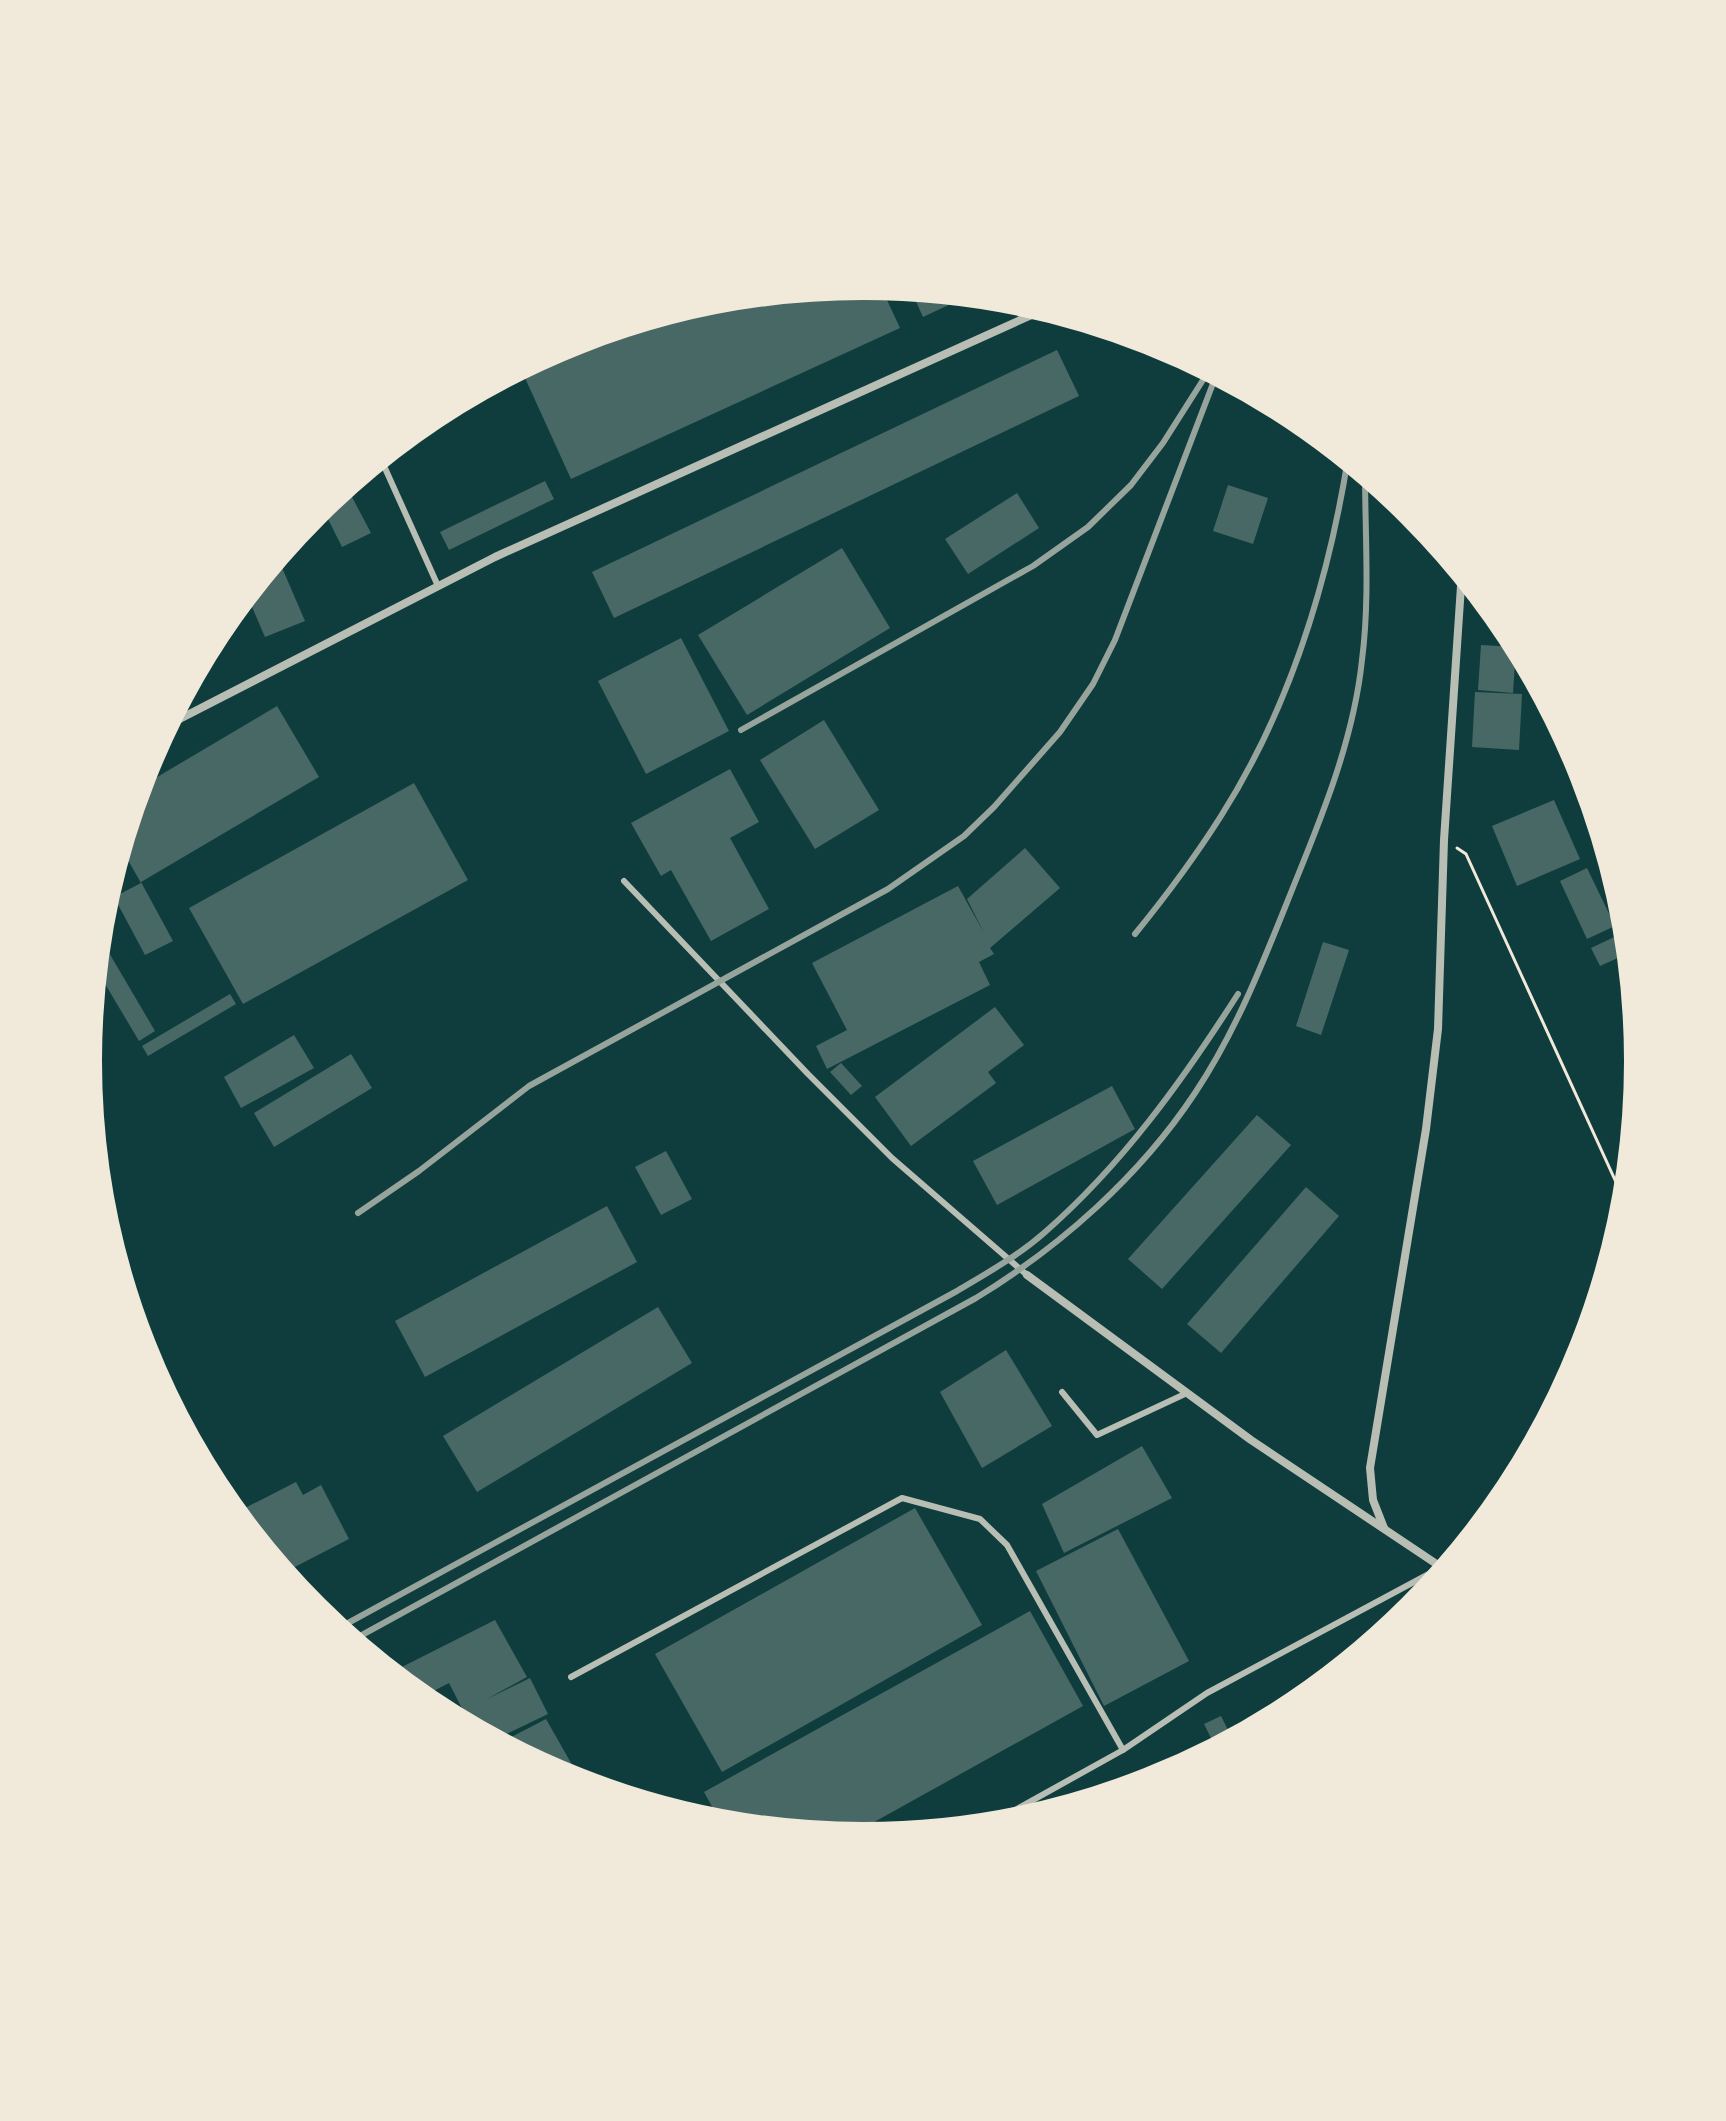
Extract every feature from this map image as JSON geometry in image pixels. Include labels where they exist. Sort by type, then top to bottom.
[{"type":"street","points":[[182,718],[509,551],[1029,316]]},
{"type":"street","points":[[1384,1528],[1373,1500],[1370,1468],[1423,1144],[1436,1044],[1444,840],[1461,587]]},
{"type":"street","points":[[1027,1275],[1251,1440],[1437,1565]]},
{"type":"lane","points":[[384,467],[438,586]]},
{"type":"lane","points":[[624,881],[892,1158],[1027,1275]]},
{"type":"lane","points":[[1062,1392],[1097,1435],[1187,1393]]},
{"type":"lane","points":[[571,1677],[902,1498],[980,1519],[1007,1545],[1123,1750]]},
{"type":"lane","points":[[1020,1807],[1123,1750],[1207,1693],[1422,1580]]},
{"type":"path","points":[[1444,840],[1466,854],[1616,1181]]},
{"type":"building","points":[[886,298],[900,328],[571,479],[524,377],[618,338],[714,312],[813,299]]},
{"type":"building","points":[[915,299],[953,303],[923,317]]},
{"type":"building","points":[[1057,350],[1079,396],[614,618],[592,572]]},
{"type":"building","points":[[545,481],[554,499],[449,550],[440,532]]},
{"type":"building","points":[[1228,485],[1268,498],[1253,544],[1213,531]]},
{"type":"building","points":[[1017,493],[1039,528],[968,574],[945,539]]},
{"type":"building","points":[[352,497],[371,533],[342,547],[327,517]]},
{"type":"building","points":[[842,548],[890,628],[747,715],[698,635]]},
{"type":"building","points":[[281,566],[305,621],[265,637],[251,605]]},
{"type":"building","points":[[681,638],[729,731],[646,774],[598,681]]},
{"type":"building","points":[[1481,645],[1503,646],[1515,665],[1513,693],[1478,690]]},
{"type":"building","points":[[1475,692],[1522,694],[1519,750],[1472,747]]},
{"type":"building","points":[[277,706],[319,777],[141,882],[173,941],[145,955],[117,903],[119,894],[141,883],[127,859],[154,779]]},
{"type":"building","points":[[824,720],[879,810],[815,849],[760,760]]},
{"type":"building","points":[[730,769],[759,822],[730,838],[769,909],[711,941],[671,870],[661,876],[631,823]]},
{"type":"building","points":[[414,783],[468,880],[243,1004],[189,908]]},
{"type":"building","points":[[1554,800],[1580,859],[1517,886],[1492,826]]},
{"type":"building","points":[[1025,848],[1060,888],[990,948],[994,954],[979,962],[990,985],[827,1069],[816,1046],[847,1030],[812,963],[958,886],[984,933],[967,899]]},
{"type":"building","points":[[1587,868],[1613,927],[1587,939],[1560,881]]},
{"type":"building","points":[[1615,937],[1618,958],[1600,966],[1591,948]]},
{"type":"building","points":[[1323,942],[1349,950],[1321,1035],[1296,1026]]},
{"type":"building","points":[[108,952],[155,1031],[139,1041],[105,983]]},
{"type":"building","points":[[230,994],[236,1004],[148,1056],[142,1046]]},
{"type":"building","points":[[995,1007],[1024,1045],[988,1072],[996,1083],[911,1146],[875,1097]]},
{"type":"building","points":[[294,1035],[314,1068],[241,1108],[224,1077]]},
{"type":"building","points":[[351,1054],[372,1088],[274,1147],[254,1113]]},
{"type":"building","points":[[841,1063],[862,1086],[851,1095],[830,1072]]},
{"type":"building","points":[[1112,1086],[1135,1129],[997,1205],[973,1161]]},
{"type":"building","points":[[1257,1115],[1291,1145],[1162,1289],[1128,1259]]},
{"type":"building","points":[[666,1151],[692,1199],[661,1215],[635,1167]]},
{"type":"building","points":[[1306,1187],[1339,1216],[1221,1353],[1187,1324]]},
{"type":"building","points":[[607,1206],[637,1262],[425,1377],[395,1321]]},
{"type":"building","points":[[658,1307],[692,1363],[477,1492],[443,1436]]},
{"type":"building","points":[[1006,1350],[1052,1426],[982,1468],[940,1392]]},
{"type":"building","points":[[1142,1446],[1172,1498],[1064,1553],[1042,1504]]},
{"type":"building","points":[[296,1482],[303,1495],[321,1485],[349,1539],[293,1568],[246,1508]]},
{"type":"building","points":[[915,1508],[982,1625],[722,1772],[655,1654]]},
{"type":"building","points":[[1118,1529],[1189,1661],[1104,1706],[1036,1571]]},
{"type":"building","points":[[1030,1611],[1083,1706],[871,1824],[813,1822],[714,1809],[704,1792]]},
{"type":"building","points":[[495,1620],[527,1677],[487,1699],[530,1678],[548,1714],[506,1734],[463,1710],[449,1683],[434,1691],[401,1667]]},
{"type":"building","points":[[1221,1716],[1228,1730],[1211,1739],[1204,1724]]},
{"type":"building","points":[[546,1719],[573,1766],[526,1745],[511,1737]]},
{"type":"railway","points":[[741,730],[1033,566],[1088,527],[1131,485],[1163,443],[1204,378]]},
{"type":"railway","points":[[358,1213],[419,1171],[529,1086],[888,889],[964,836],[994,807],[1060,732],[1093,684],[1115,640],[1213,383]]},
{"type":"railway","points":[[1135,934],[1211,831],[1267,732],[1286,689],[1317,598],[1346,470]]},
{"type":"railway","points":[[362,1635],[976,1298],[1008,1278],[1068,1232],[1150,1153],[1195,1093],[1239,1016],[1337,772],[1358,688],[1364,637],[1365,486]]},
{"type":"railway","points":[[348,1623],[957,1291],[1024,1249],[1072,1207],[1125,1150],[1173,1089],[1238,994]]}]
